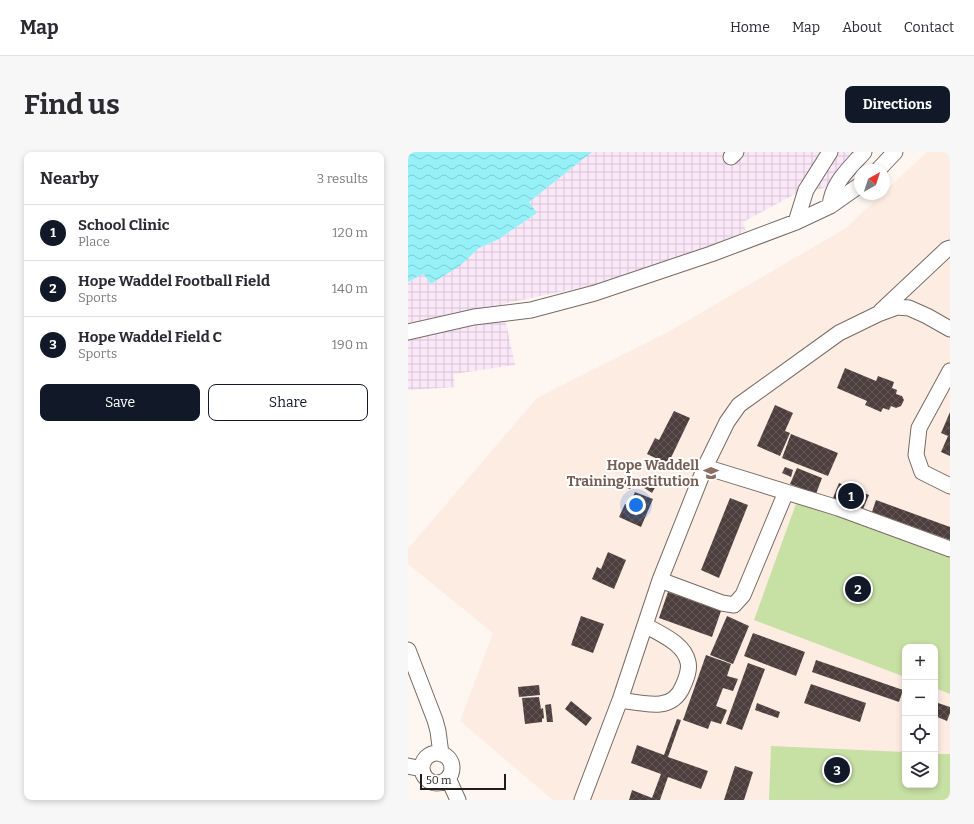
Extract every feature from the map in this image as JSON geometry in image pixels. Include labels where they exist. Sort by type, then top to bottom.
[{"type":"street","points":[[796,222],[806,190],[830,152]]},
{"type":"street","points":[[830,206],[831,195],[836,184],[864,152]]},
{"type":"street","points":[[884,164],[895,152]]},
{"type":"street","points":[[408,332],[474,317],[531,310],[595,293],[711,254],[796,222],[830,206],[854,189]]},
{"type":"street","points":[[878,314],[936,259],[950,248]]},
{"type":"street","points":[[582,800],[620,700],[660,580],[705,467],[727,422],[739,405],[839,333],[878,314],[897,307],[909,308],[950,329]]},
{"type":"street","points":[[950,371],[919,428],[916,455],[922,472],[950,486]]},
{"type":"street","points":[[705,467],[838,508],[950,549]]},
{"type":"street","points":[[660,580],[722,603],[734,604],[743,595],[786,492]]},
{"type":"street","points":[[620,700],[660,704],[672,700],[681,692],[688,674],[689,663],[684,653],[674,642],[645,625]]},
{"type":"street","points":[[408,650],[435,720],[441,754]]},
{"type":"street","points":[[437,753],[441,754],[446,756],[452,764],[452,769],[448,778],[439,783],[430,781],[415,767],[428,756],[437,753]]},
{"type":"street","points":[[448,778],[458,800]]},
{"type":"shaded area","points":[[592,152],[856,152],[828,187],[793,195],[743,222],[746,231],[691,254],[593,285],[502,304],[515,365],[453,374],[455,387],[408,390],[408,282],[423,274],[431,284],[461,265],[479,248],[499,239],[537,213],[529,202]]},
{"type":"shaded area","name":"Hope Waddell Training Institution","points":[[927,152],[950,152],[950,800],[553,800],[460,721],[493,633],[408,564],[408,549],[537,398],[670,331],[846,228],[876,200],[890,200],[890,186]]},
{"type":"green space","points":[[797,501],[950,558],[950,694],[938,689],[938,644],[902,644],[902,676],[754,620]]},
{"type":"green space","points":[[771,746],[902,752],[902,788],[938,788],[938,754],[950,754],[950,800],[769,800]]},
{"type":"water","points":[[408,152],[592,152],[529,202],[537,213],[499,239],[479,248],[461,265],[431,284],[423,274],[408,282]]},
{"type":"building","points":[[845,368],[876,381],[878,376],[894,382],[892,388],[897,390],[896,394],[902,396],[904,400],[901,406],[896,408],[891,406],[889,410],[883,408],[881,412],[865,405],[867,401],[837,388]]},
{"type":"building","points":[[775,405],[793,413],[785,431],[790,433],[780,456],[757,446]]},
{"type":"building","points":[[674,411],[690,418],[668,464],[647,454],[655,438],[659,440]]},
{"type":"building","points":[[950,412],[950,456],[941,452],[948,436],[941,433]]},
{"type":"building","points":[[791,434],[838,453],[828,476],[782,458]]},
{"type":"building","points":[[785,467],[793,470],[791,477],[782,473]]},
{"type":"building","points":[[797,468],[822,478],[816,494],[790,484]]},
{"type":"building","points":[[645,476],[657,484],[652,493],[640,485]]},
{"type":"building","points":[[624,479],[633,483],[630,489],[621,485]]},
{"type":"building","points":[[839,483],[869,495],[863,509],[833,498]]},
{"type":"building","points":[[635,492],[653,499],[641,527],[619,517],[625,504],[629,506]]},
{"type":"building","points":[[730,498],[748,505],[719,578],[701,570]]},
{"type":"building","points":[[876,500],[950,527],[950,540],[872,512]]},
{"type":"building","points":[[608,552],[626,560],[614,589],[592,579],[597,567],[601,569]]},
{"type":"building","points":[[668,592],[721,611],[712,637],[659,618]]},
{"type":"building","points":[[581,616],[604,624],[593,653],[571,645]]},
{"type":"building","points":[[727,616],[749,626],[733,664],[710,655]]},
{"type":"building","points":[[753,633],[805,652],[796,676],[744,656]]},
{"type":"building","points":[[706,655],[731,664],[727,676],[738,679],[733,691],[723,688],[716,706],[727,710],[721,724],[711,721],[708,729],[683,720]]},
{"type":"building","points":[[816,660],[902,690],[902,693],[899,702],[812,672]]},
{"type":"building","points":[[748,663],[765,669],[742,730],[726,724]]},
{"type":"building","points":[[811,684],[866,703],[860,722],[804,703]]},
{"type":"building","points":[[539,685],[540,695],[519,697],[518,687]]},
{"type":"building","points":[[539,697],[541,709],[543,708],[544,718],[542,719],[542,722],[525,724],[522,698]]},
{"type":"building","points":[[571,701],[592,718],[586,726],[565,709]]},
{"type":"building","points":[[757,703],[780,712],[778,718],[755,710]]},
{"type":"building","points":[[938,703],[950,707],[950,713],[947,721],[938,717]]},
{"type":"building","points":[[551,704],[553,722],[547,722],[545,705]]},
{"type":"building","points":[[677,719],[681,720],[668,757],[708,771],[701,789],[668,777],[660,800],[629,800],[632,790],[652,798],[661,774],[631,763],[637,745],[664,755]]},
{"type":"building","points":[[735,766],[753,772],[744,800],[724,800]]},
{"type":"place","name":"Hope Waddell Training Institution","points":[[711,473]]},
{"type":"place","name":"School Clinic","points":[[851,496]]},
{"type":"place","name":"Hope Waddel Football Field","points":[[858,589]]},
{"type":"place","name":"Hope Waddel Field C","points":[[837,770]]}]
